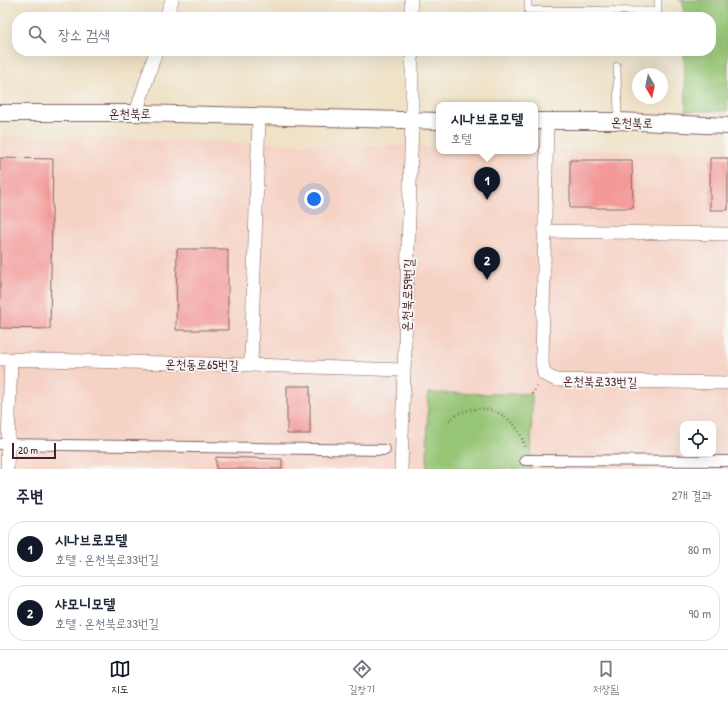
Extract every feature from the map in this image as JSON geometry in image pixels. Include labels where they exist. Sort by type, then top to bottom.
[{"type":"street","points":[[168,12],[172,0]]},
{"type":"street","points":[[411,0],[411,12]]},
{"type":"street","points":[[136,113],[154,56]]},
{"type":"street","name":"온천북로59번길","points":[[401,469],[412,121],[412,56]]},
{"type":"street","name":"온천북로","points":[[0,113],[136,113],[436,121]]},
{"type":"street","points":[[251,365],[259,116]]},
{"type":"street","name":"온천북로","points":[[541,121],[618,121],[728,126]]},
{"type":"street","name":"온천북로33번길","points":[[541,121],[545,231],[542,362],[544,374],[556,380],[728,383]]},
{"type":"street","points":[[545,231],[728,234]]},
{"type":"street","points":[[5,360],[4,445],[7,469]]},
{"type":"street","name":"온천동로65번길","points":[[5,360],[404,370]]},
{"type":"street","points":[[4,445],[385,450]]},
{"type":"street","points":[[525,460],[728,460]]},
{"type":"lane","points":[[528,0],[528,10],[658,11],[658,0]]},
{"type":"lane","points":[[617,66],[618,121]]},
{"type":"path","points":[[449,420],[461,412],[476,409],[491,410],[505,416],[516,426],[523,439],[526,454],[525,460]]},
{"type":"shaded area","points":[[0,136],[436,147],[436,154],[538,154],[538,149],[728,153],[728,469],[0,469]]},
{"type":"green space","points":[[678,0],[728,0],[728,111],[686,111],[684,56],[716,56],[716,12],[684,12],[683,1]]},
{"type":"green space","points":[[428,393],[532,394],[531,469],[427,469]]},
{"type":"building","points":[[0,158],[53,159],[50,329],[0,328]]},
{"type":"building","points":[[710,158],[728,158],[728,210],[710,210]]},
{"type":"building","points":[[570,160],[632,160],[633,208],[570,208]]},
{"type":"building","points":[[177,249],[228,249],[228,330],[176,330]]},
{"type":"building","points":[[287,386],[310,386],[310,434],[287,434]]},
{"type":"building","points":[[216,457],[282,459],[282,469],[216,469]]},
{"type":"place","name":"시나브로모텔","points":[[487,200]]},
{"type":"place","name":"샤모니모텔","points":[[487,280]]}]
